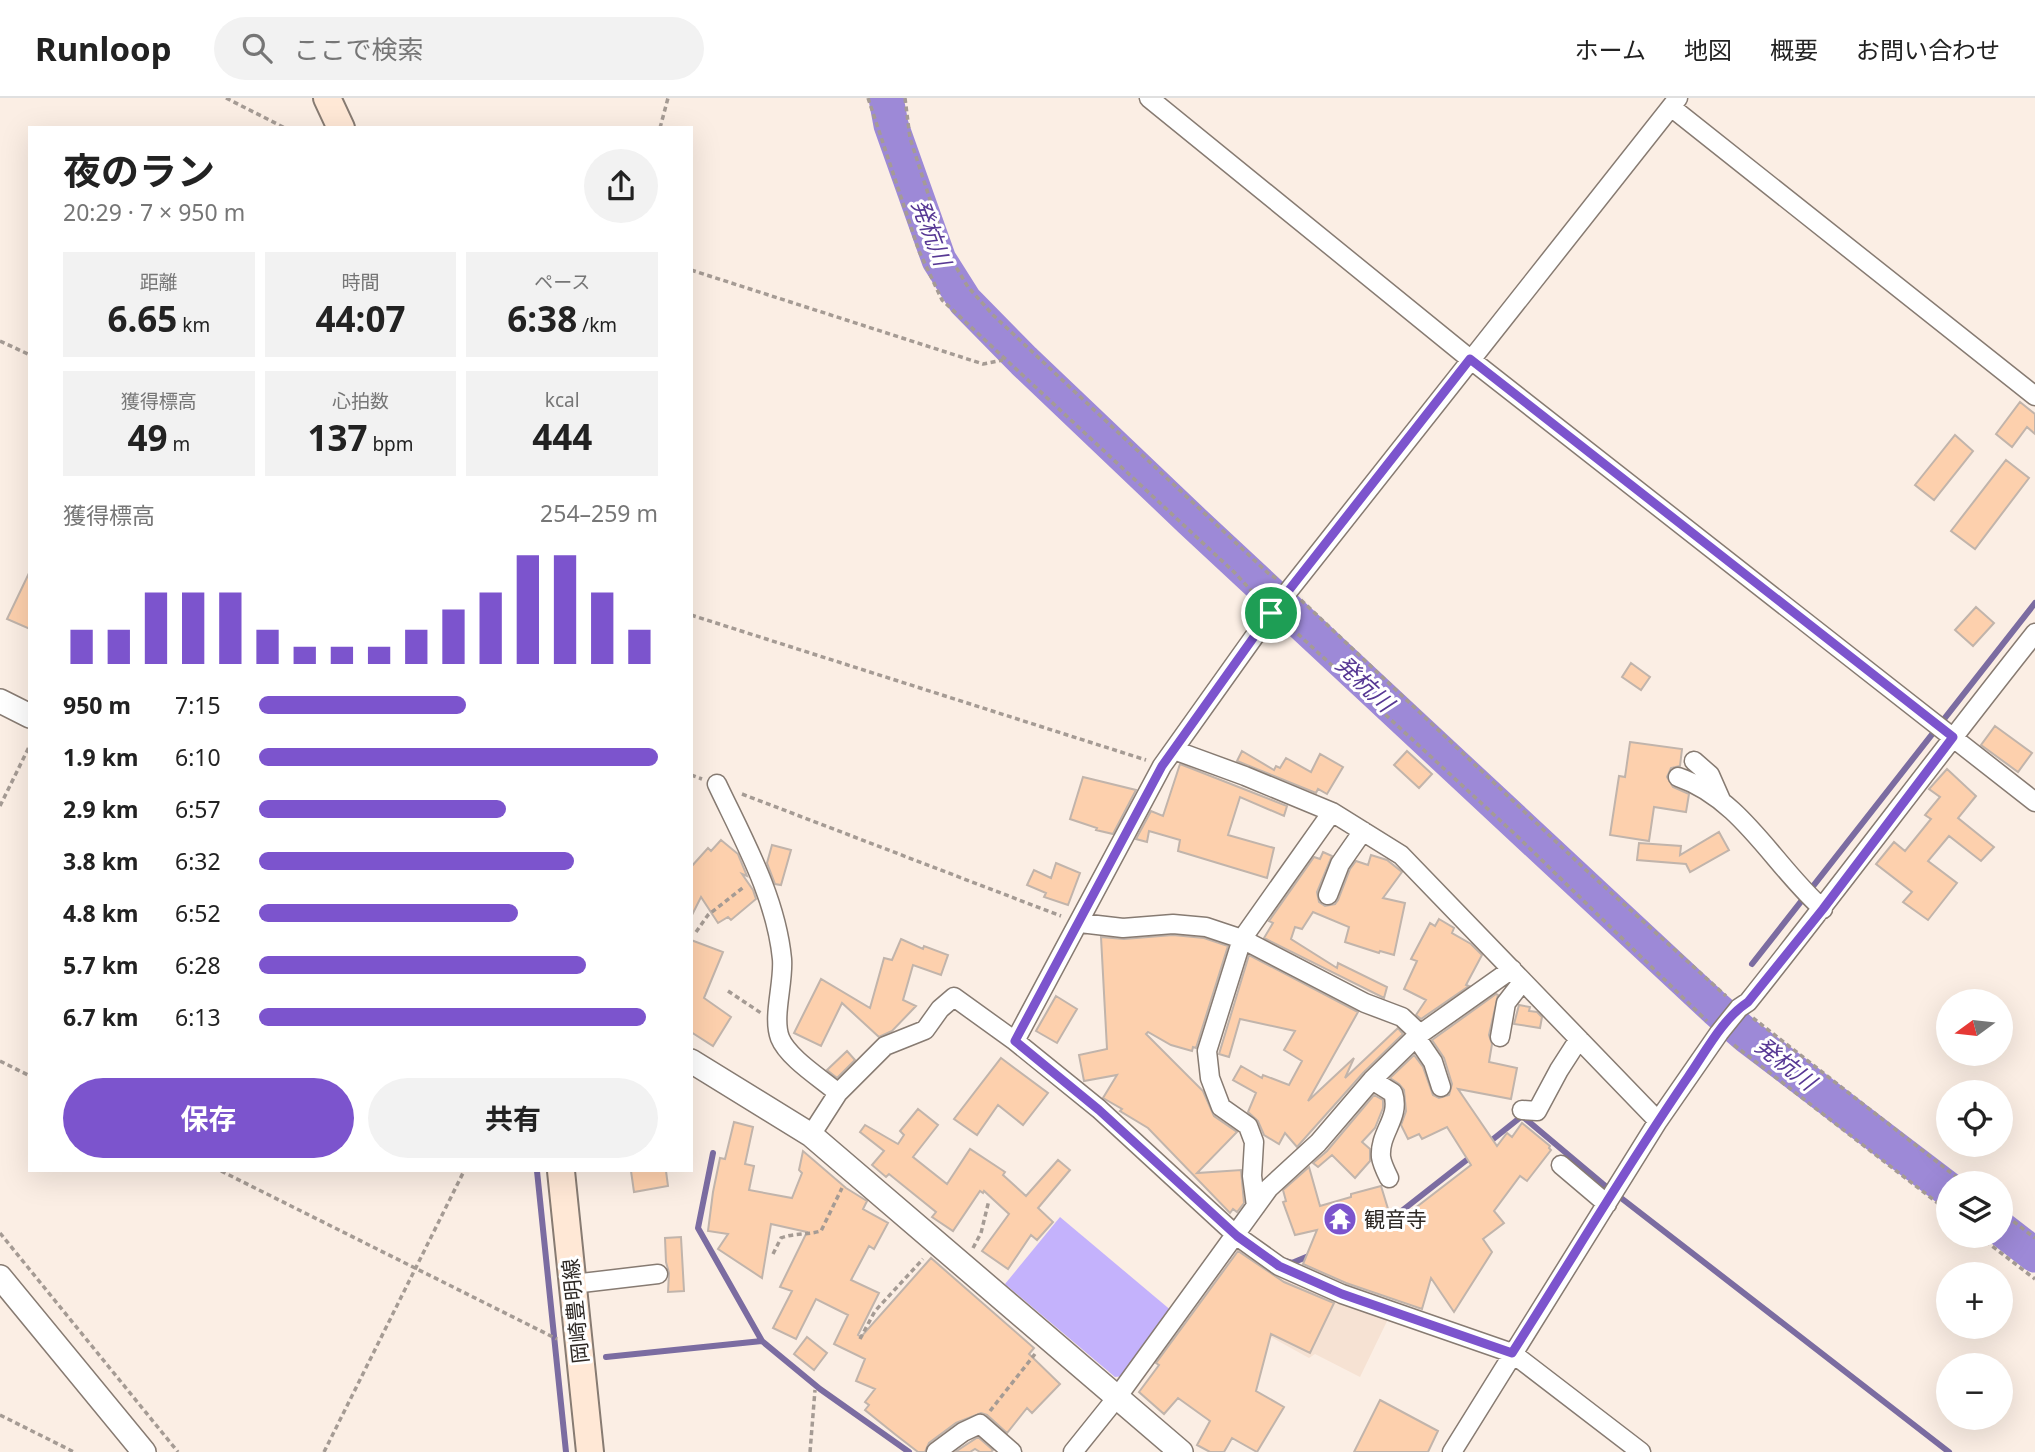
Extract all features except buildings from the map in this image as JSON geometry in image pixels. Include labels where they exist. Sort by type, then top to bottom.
[{"type":"main road","points":[[327,98],[340,126]]},
{"type":"main road","name":"岡崎豊明線","points":[[561,1172],[590,1452]]},
{"type":"street","points":[[1149,98],[1470,359],[2035,802]]},
{"type":"street","points":[[1015,1041],[1162,766],[1291,587],[1674,103],[2035,396]]},
{"type":"street","points":[[1452,1452],[1658,1121],[1719,1033],[1739,1008],[1748,1002],[1817,903],[2035,633]]},
{"type":"street","points":[[0,701],[28,715]]},
{"type":"street","points":[[1174,750],[1332,812],[1401,855],[1658,1121]]},
{"type":"street","points":[[1694,761],[1710,775],[1721,800]]},
{"type":"street","points":[[1678,777],[1698,784],[1721,800],[1817,903]]},
{"type":"street","points":[[717,785],[760,877],[775,927],[782,959],[777,1024],[780,1039],[790,1052],[838,1093]]},
{"type":"street","points":[[1256,1206],[1252,1176],[1254,1142],[1248,1126],[1221,1107],[1210,1078],[1207,1051],[1242,939],[1332,812]]},
{"type":"street","points":[[1328,895],[1340,864],[1363,831]]},
{"type":"street","points":[[1080,923],[1123,928],[1173,924],[1206,927],[1242,939],[1364,1003],[1402,1017],[1418,1035],[1433,1062],[1441,1087]]},
{"type":"street","points":[[1073,1452],[1237,1236],[1269,1188],[1318,1143],[1372,1080],[1418,1035],[1518,975]]},
{"type":"street","points":[[1500,1037],[1506,1003],[1518,975]]},
{"type":"street","points":[[811,1135],[838,1093],[885,1046],[925,1030],[940,1009],[954,997],[1015,1041],[1099,1110],[1237,1236],[1279,1266],[1342,1294],[1512,1353],[1641,1452]]},
{"type":"street","points":[[1522,1110],[1537,1111],[1579,1039]]},
{"type":"street","points":[[693,1062],[811,1135],[1181,1452]]},
{"type":"street","points":[[1372,1080],[1393,1093],[1397,1106],[1384,1135],[1381,1157],[1389,1178]]},
{"type":"street","points":[[1561,1165],[1607,1204]]},
{"type":"street","points":[[573,1284],[657,1274]]},
{"type":"street","points":[[0,1277],[144,1452]]},
{"type":"street","points":[[936,1452],[963,1432],[980,1424],[1013,1452]]},
{"type":"path","points":[[226,98],[281,126]]},
{"type":"path","points":[[661,126],[668,98]]},
{"type":"path","points":[[868,98],[919,251],[943,300],[1003,359],[1234,572],[1271,613],[1299,635],[1517,836],[1719,1033],[1936,1202]]},
{"type":"path","points":[[693,271],[983,364],[1003,359]]},
{"type":"path","points":[[0,341],[28,354]]},
{"type":"path","points":[[693,615],[1162,766]]},
{"type":"path","points":[[0,806],[28,749]]},
{"type":"path","points":[[693,776],[1080,923]]},
{"type":"path","points":[[696,932],[708,915],[733,894],[760,877]]},
{"type":"path","points":[[728,990],[777,1024]]},
{"type":"path","points":[[1739,1008],[1949,1171]]},
{"type":"path","points":[[0,1062],[28,1075]]},
{"type":"path","points":[[773,1254],[781,1238],[821,1231],[851,1171]]},
{"type":"path","points":[[223,1172],[563,1342],[578,1340]]},
{"type":"path","points":[[324,1452],[464,1172]]},
{"type":"path","points":[[963,1265],[981,1233],[989,1200]]},
{"type":"path","points":[[2013,1221],[2035,1238]]},
{"type":"path","points":[[0,1233],[178,1452]]},
{"type":"path","points":[[860,1339],[875,1311],[938,1244]]},
{"type":"path","points":[[1995,1248],[2035,1279]]},
{"type":"path","points":[[980,1424],[1047,1338]]},
{"type":"path","points":[[810,1452],[815,1390]]},
{"type":"path","points":[[0,1415],[74,1452]]},
{"type":"shaded area","points":[[1060,1217],[1173,1312],[1125,1376],[1115,1377],[1005,1284]]},
{"type":"shaded area","points":[[1239,1244],[1389,1317],[1360,1377],[1315,1354],[1309,1358],[1271,1337],[1271,1333],[1245,1330],[1201,1296]]},
{"type":"waterway","name":"発杭川","points":[[886,98],[891,125],[939,260],[965,301],[1191,520],[1716,1009],[1747,1036],[1936,1180]]},
{"type":"waterway","points":[[1752,964],[2035,603]]},
{"type":"waterway","points":[[1487,1144],[1522,1116],[1603,1184],[1949,1452]]},
{"type":"waterway","points":[[713,1153],[698,1228],[762,1341],[820,1389],[909,1452]]},
{"type":"waterway","points":[[1385,1224],[1473,1155]]},
{"type":"waterway","points":[[537,1172],[566,1452]]},
{"type":"waterway","name":"発杭川","points":[[2013,1238],[2035,1255]]},
{"type":"waterway","points":[[1285,1261],[1292,1263],[1311,1255]]},
{"type":"waterway","points":[[606,1357],[762,1341]]},
{"type":"place","name":"観音寺","points":[[1340,1219]]},
{"type":"route","points":[[1470,359],[1953,737],[1823,909],[1748,1002],[1739,1008],[1719,1033],[1658,1121],[1512,1353],[1342,1294],[1279,1266],[1237,1236],[1099,1110],[1015,1041],[1162,766],[1271,613],[1470,359]]}]
